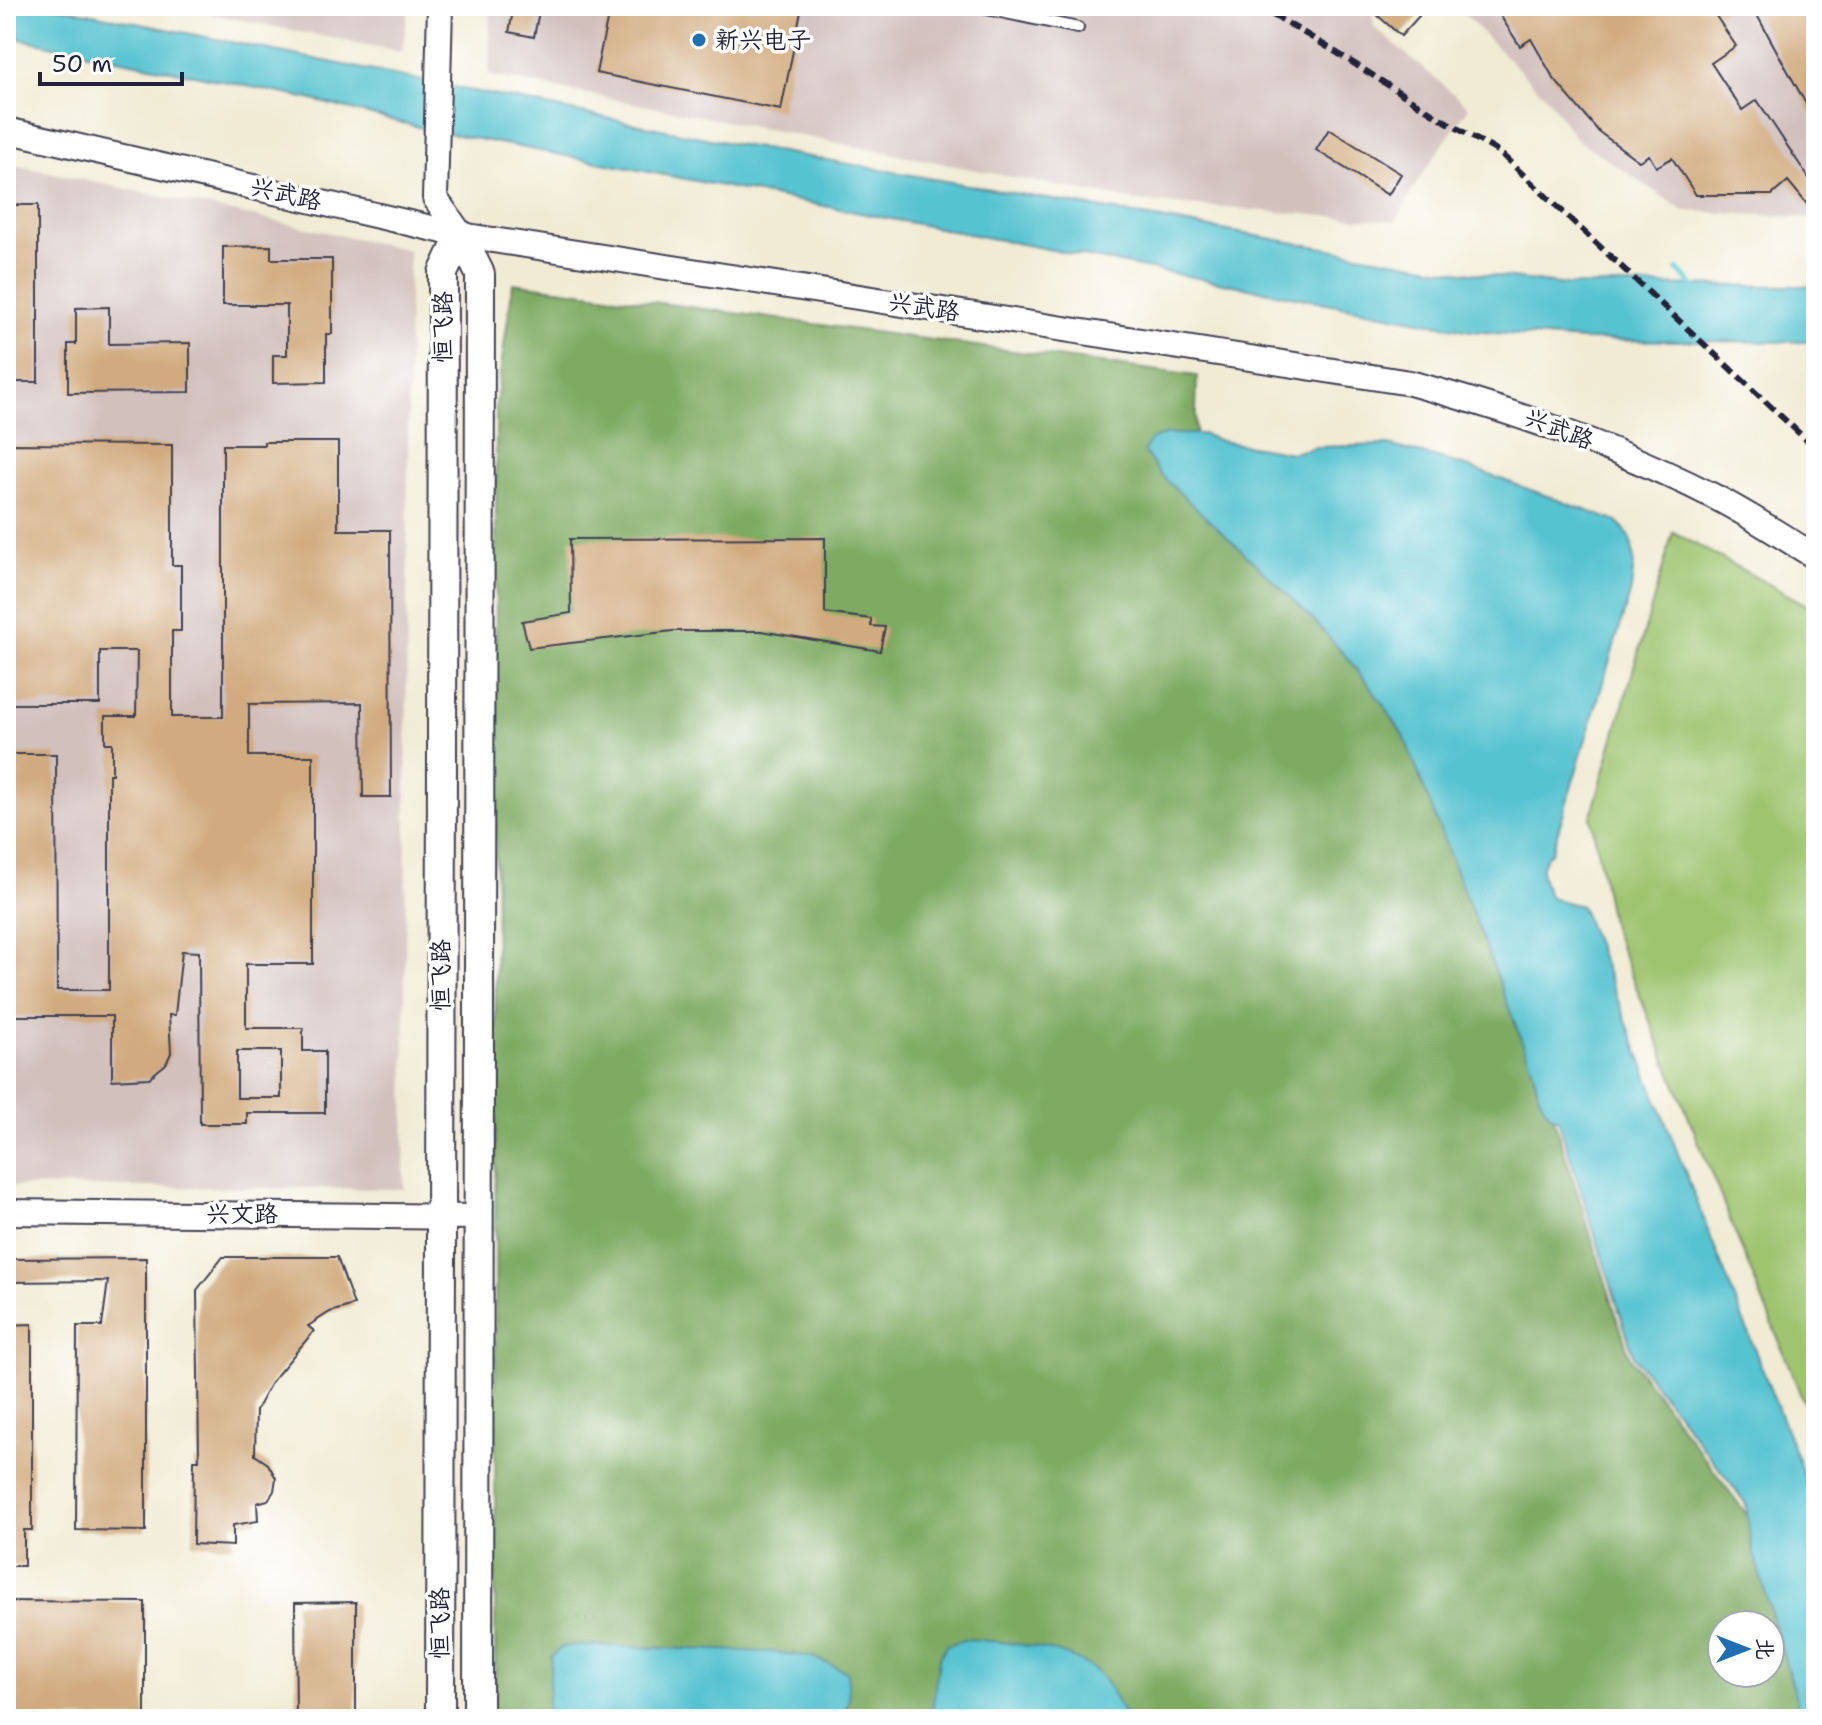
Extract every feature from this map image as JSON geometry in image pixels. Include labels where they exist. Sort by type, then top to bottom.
[{"type":"main road","name":"恒飞路","points":[[440,1719],[443,273],[461,235]]},
{"type":"main road","name":"恒飞路","points":[[461,235],[480,274],[478,1719]]},
{"type":"street","points":[[440,6],[435,198],[461,235]]},
{"type":"street","name":"兴武路","points":[[6,130],[461,235],[1410,383],[1499,407],[1573,433],[1712,496],[1816,557]]},
{"type":"street","name":"兴文路","points":[[6,1212],[477,1217]]},
{"type":"lane","points":[[972,6],[1078,28]]},
{"type":"shaded area","points":[[170,6],[409,6],[402,52]]},
{"type":"shaded area","points":[[490,6],[1372,6],[1374,27],[1469,107],[1419,179],[1396,221],[1135,201],[489,75]]},
{"type":"shaded area","points":[[1456,6],[1816,6],[1816,218],[1684,211],[1575,138],[1550,101]]},
{"type":"shaded area","points":[[6,163],[409,250],[404,1189],[6,1186]]},
{"type":"green space","points":[[513,283],[1197,376],[1194,478],[1354,629],[1448,787],[1630,1358],[1756,1527],[1782,1609],[1706,1609],[1706,1689],[1786,1689],[1786,1623],[1816,1719],[495,1719],[496,403]]},
{"type":"green space","points":[[1673,532],[1816,610],[1816,1433],[1612,927],[1591,817]]},
{"type":"water","points":[[6,6],[53,6],[730,143],[1449,270],[1566,285],[1816,286],[1816,342],[1583,340],[1471,331],[426,129],[305,98],[6,36]]},
{"type":"water","points":[[1168,434],[1202,434],[1221,441],[1292,453],[1317,447],[1388,445],[1460,464],[1618,522],[1625,530],[1634,554],[1631,590],[1552,851],[1543,862],[1542,873],[1550,898],[1581,906],[1816,1506],[1816,1719],[1802,1719],[1786,1664],[1786,1609],[1770,1609],[1751,1544],[1746,1504],[1634,1357],[1558,1119],[1540,1099],[1533,1070],[1405,739],[1381,701],[1324,631],[1160,474],[1144,451],[1151,439]]},
{"type":"water","points":[[967,1639],[1031,1646],[1064,1655],[1092,1668],[1103,1678],[1127,1719],[931,1719],[939,1658],[947,1645]]},
{"type":"water","points":[[562,1647],[774,1652],[812,1657],[847,1672],[849,1699],[843,1719],[547,1719],[551,1657]]},
{"type":"building","points":[[514,6],[540,6],[534,37],[509,32]]},
{"type":"building","name":"新兴电子","points":[[610,6],[802,6],[781,110],[596,73]]},
{"type":"building","points":[[1384,6],[1428,6],[1401,36],[1376,14]]},
{"type":"building","points":[[1494,6],[1730,6],[1716,16],[1736,46],[1711,63],[1742,110],[1757,100],[1816,189],[1816,215],[1788,181],[1772,195],[1696,195],[1672,158],[1656,167],[1649,155],[1639,161],[1599,132],[1554,79],[1531,39],[1520,46]]},
{"type":"building","points":[[1752,6],[1816,6],[1816,122]]},
{"type":"building","points":[[1329,129],[1401,174],[1388,195],[1316,150]]},
{"type":"building","points":[[6,205],[38,205],[38,382],[6,382]]},
{"type":"building","points":[[271,246],[271,259],[332,259],[332,334],[326,334],[326,382],[273,383],[273,355],[287,355],[287,305],[223,305],[223,247]]},
{"type":"building","points":[[109,307],[109,344],[190,343],[190,392],[68,393],[68,344],[76,344],[76,308]]},
{"type":"building","points":[[264,442],[338,442],[338,530],[390,530],[391,797],[363,797],[362,703],[249,704],[249,756],[313,756],[313,964],[246,964],[246,1028],[303,1028],[303,1051],[325,1051],[325,1113],[247,1113],[247,1124],[200,1124],[199,952],[182,951],[175,1015],[169,1015],[171,1053],[166,1064],[149,1078],[112,1080],[112,1016],[6,1016],[6,754],[56,754],[57,990],[109,990],[109,774],[112,774],[112,743],[105,743],[105,716],[136,716],[137,651],[100,651],[100,704],[6,704],[6,444],[172,445],[172,565],[181,565],[181,631],[172,631],[172,717],[223,717],[223,445],[264,445]],"holes":[[[237,1051],[281,1051],[281,1098],[237,1098]]]},
{"type":"building","points":[[825,538],[825,613],[871,619],[871,626],[885,627],[880,651],[761,631],[673,631],[529,648],[522,621],[571,613],[570,539]]},
{"type":"building","points":[[223,1257],[337,1257],[354,1305],[330,1312],[308,1326],[314,1331],[272,1381],[256,1410],[255,1455],[268,1464],[276,1478],[274,1491],[268,1500],[257,1503],[258,1521],[233,1525],[233,1546],[193,1544],[194,1460],[199,1460],[197,1290]]},
{"type":"building","points":[[146,1258],[146,1531],[76,1530],[77,1326],[102,1326],[108,1281],[6,1282],[6,1259]]},
{"type":"building","points":[[32,1324],[32,1530],[24,1530],[24,1566],[6,1566],[6,1325]]},
{"type":"building","points":[[6,1601],[145,1602],[145,1719],[6,1719]]},
{"type":"building","points":[[356,1602],[356,1719],[296,1719],[295,1603]]},
{"type":"waterway","points":[[1678,270],[1697,290]]},
{"type":"railway","points":[[1256,6],[1499,152],[1816,449]]},
{"type":"place","name":"新兴电子","points":[[699,40]]}]
